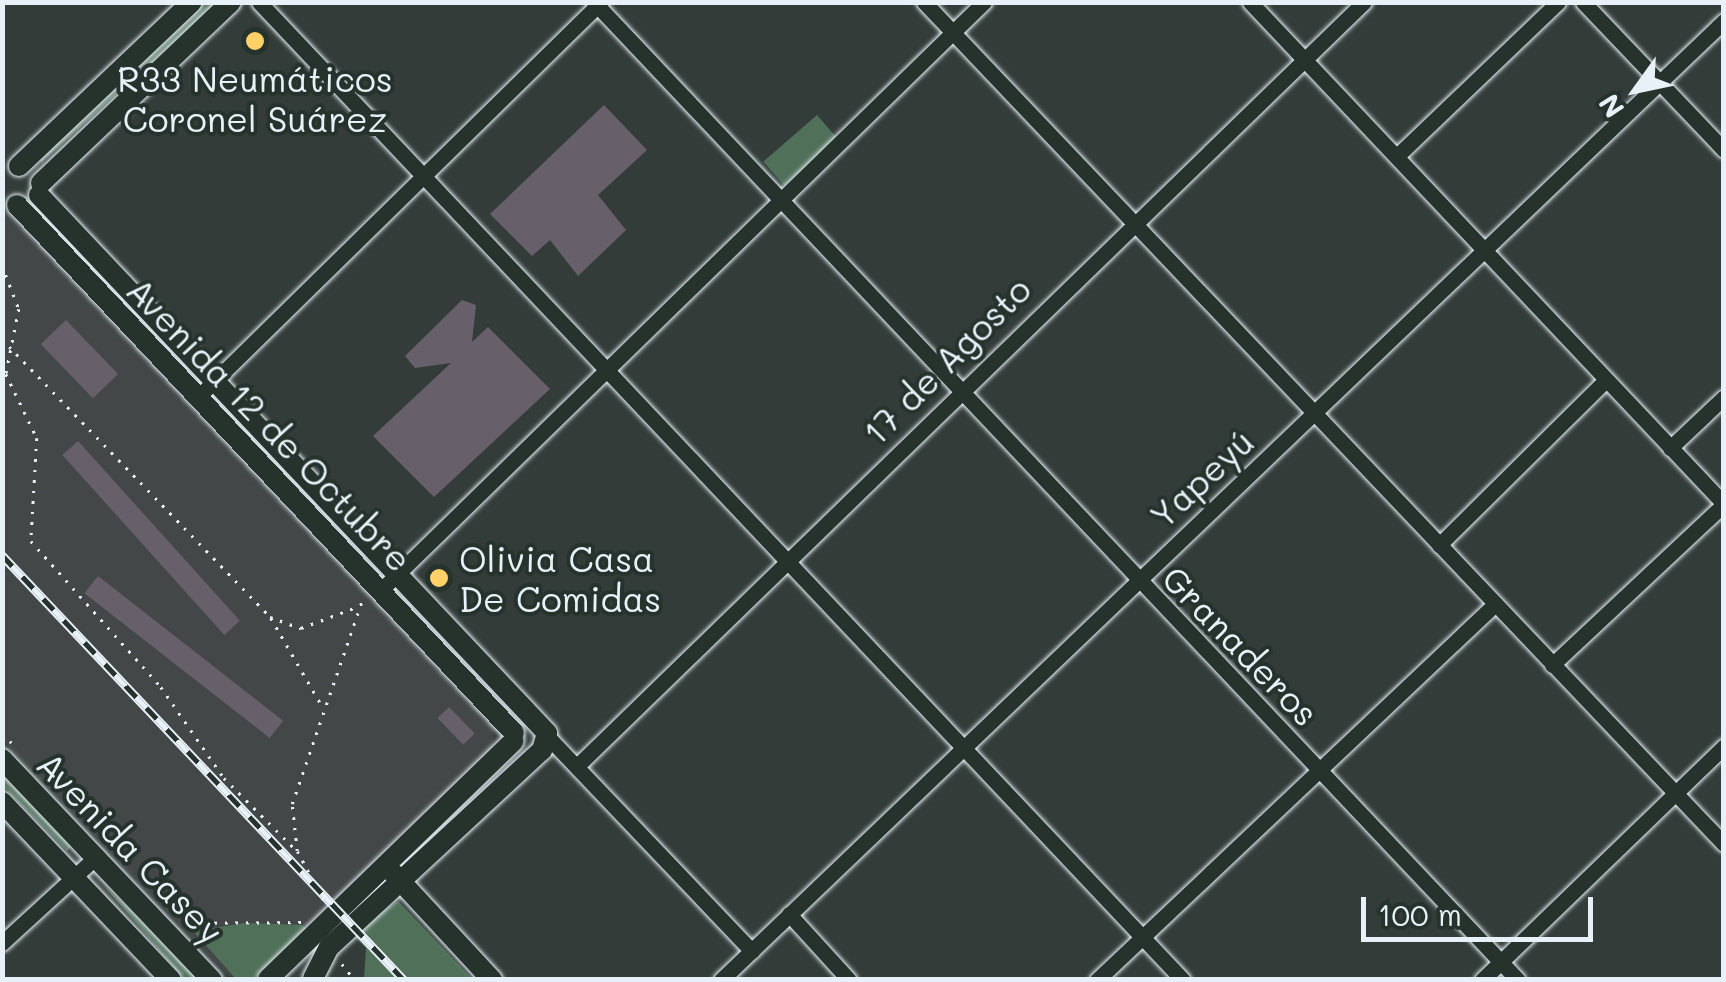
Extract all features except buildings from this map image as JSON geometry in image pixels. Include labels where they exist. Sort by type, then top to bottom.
[{"type":"main road","points":[[9,167],[192,2]]},
{"type":"main road","points":[[10,198],[40,189],[232,2]]},
{"type":"main road","name":"Avenida 12 de Octubre","points":[[9,167],[40,189],[398,574],[540,737]]},
{"type":"main road","name":"Avenida 12 de Octubre","points":[[10,198],[379,586],[514,737],[540,737]]},
{"type":"main road","points":[[268,979],[286,968],[313,979],[326,933],[384,864],[514,737],[540,737]]},
{"type":"main road","points":[[268,979],[400,881],[540,737]]},
{"type":"main road","name":"Avenida Casey","points":[[9,753],[97,856],[212,980]]},
{"type":"main road","name":"Avenida Casey","points":[[2,802],[171,980]]},
{"type":"main road","points":[[384,864],[492,980]]},
{"type":"street","points":[[259,2],[1183,980]]},
{"type":"street","points":[[924,2],[1724,844]]},
{"type":"street","points":[[379,586],[398,574],[775,200],[984,2]]},
{"type":"street","points":[[1250,2],[1486,250],[1604,382],[1724,504],[1552,664]]},
{"type":"street","name":"17 de Agosto","points":[[577,766],[790,564],[1132,222],[1364,2]]},
{"type":"street","points":[[1397,156],[1558,2]]},
{"type":"street","points":[[1583,2],[1724,150]]},
{"type":"street","points":[[198,397],[421,173],[597,4]]},
{"type":"street","name":"Granaderos","points":[[597,4],[775,200],[1518,980]]},
{"type":"street","name":"Yapeyú","points":[[722,980],[1724,21]]},
{"type":"street","points":[[1439,544],[1604,382]]},
{"type":"street","points":[[1670,448],[1724,398]]},
{"type":"street","points":[[1096,980],[1495,604]]},
{"type":"street","points":[[540,737],[577,766],[752,951]]},
{"type":"street","points":[[1482,980],[1724,746]]},
{"type":"street","points":[[2,943],[97,856]]},
{"type":"street","points":[[789,914],[849,980]]},
{"type":"path","points":[[2,265],[19,309],[6,374],[38,438],[32,542],[162,688],[224,778],[297,850]]},
{"type":"path","points":[[2,339],[270,617],[323,708]]},
{"type":"path","points":[[270,617],[301,628],[354,608],[379,586]]},
{"type":"path","points":[[354,608],[292,804],[297,850],[326,933],[354,980]]},
{"type":"path","points":[[2,734],[9,753]]},
{"type":"path","points":[[172,911],[185,924],[244,916],[301,921],[326,933]]},
{"type":"shaded area","points":[[2,207],[494,730],[492,750],[252,979],[229,976],[3,740]]},
{"type":"green space","points":[[204,3],[217,3],[41,163],[41,157]]},
{"type":"green space","points":[[817,115],[838,139],[784,186],[763,162]]},
{"type":"green space","points":[[44,212],[195,371],[193,373],[40,216]]},
{"type":"green space","points":[[223,403],[360,547],[359,550],[220,407]]},
{"type":"green space","points":[[2,774],[72,846],[67,851],[3,786]]},
{"type":"green space","points":[[104,886],[146,924],[198,979],[184,979]]},
{"type":"green space","points":[[398,901],[472,979],[364,979],[366,948],[351,934]]},
{"type":"green space","points":[[245,923],[302,925],[309,930],[252,980],[236,979],[193,931]]},
{"type":"railway","points":[[2,555],[404,980]]},
{"type":"place","name":"R33 Neumáticos Coronel Suárez","points":[[255,41]]},
{"type":"place","name":"Olivia Casa De Comidas","points":[[439,578]]}]
